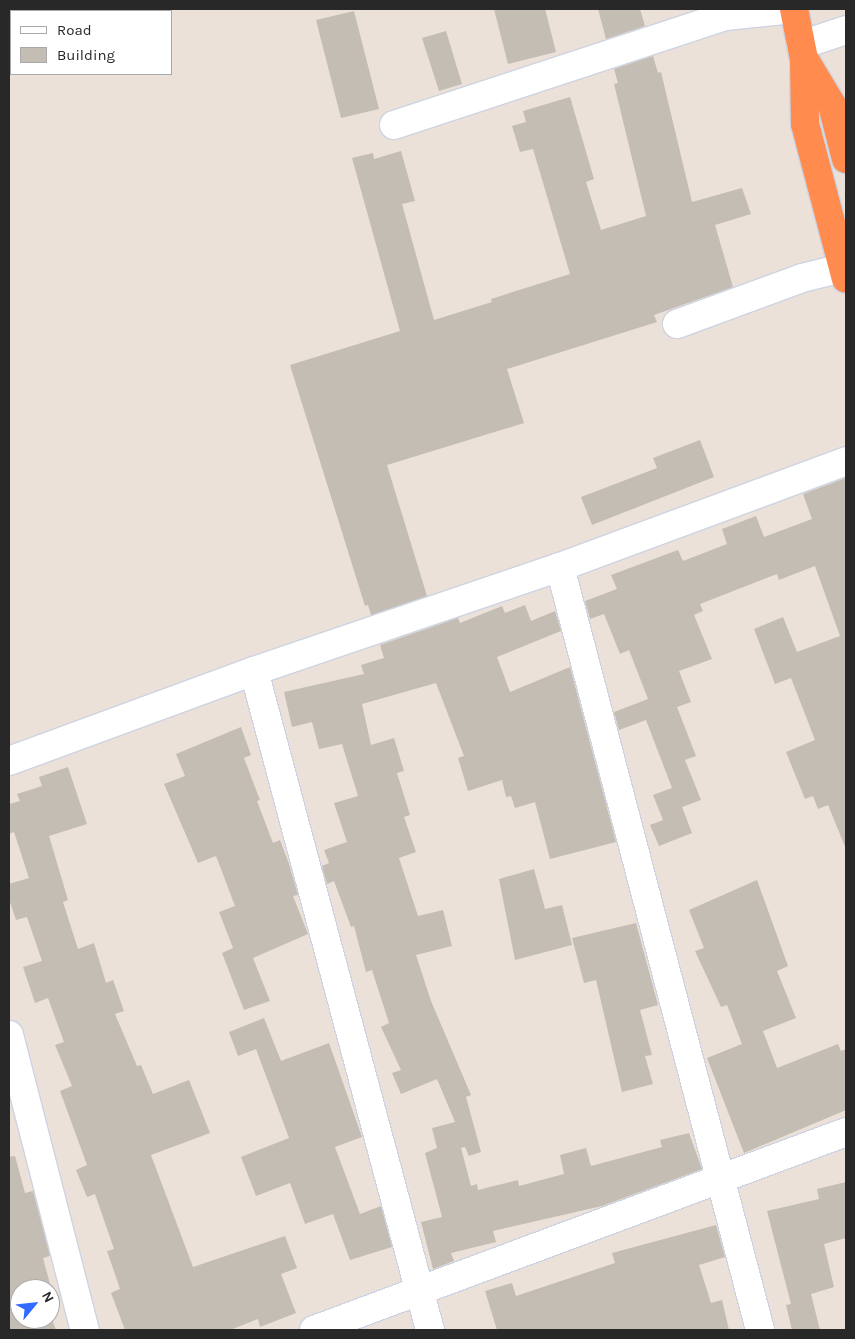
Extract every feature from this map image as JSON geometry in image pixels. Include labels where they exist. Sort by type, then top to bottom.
[{"type":"highway","points":[[794,9],[802,52],[805,124],[845,271]]},
{"type":"highway","points":[[802,52],[832,105],[846,159]]},
{"type":"street","points":[[394,125],[725,16],[794,9]]},
{"type":"street","points":[[802,52],[846,30]]},
{"type":"street","points":[[677,324],[802,278],[845,271]]},
{"type":"street","points":[[9,761],[254,671],[560,567],[846,461]]},
{"type":"street","points":[[560,567],[760,1330]]},
{"type":"street","points":[[254,671],[430,1330]]},
{"type":"street","points":[[9,1035],[85,1330]]},
{"type":"street","points":[[314,1330],[846,1132]]},
{"type":"building","points":[[494,9],[545,9],[556,52],[508,64]]},
{"type":"building","points":[[598,9],[640,9],[645,26],[606,39]]},
{"type":"building","points":[[354,11],[379,109],[341,118],[316,20]]},
{"type":"building","points":[[446,31],[462,84],[439,91],[422,38]]},
{"type":"building","points":[[653,56],[658,73],[661,72],[692,202],[742,188],[751,214],[715,225],[733,287],[654,315],[657,322],[507,369],[524,423],[387,465],[427,596],[371,615],[368,605],[365,606],[290,365],[400,331],[352,158],[373,153],[374,159],[401,151],[415,201],[402,204],[434,320],[492,302],[491,299],[570,274],[533,149],[520,152],[512,126],[526,122],[523,111],[570,97],[594,179],[586,182],[601,230],[646,216],[614,84],[618,83],[614,69]]},
{"type":"building","points":[[700,440],[714,477],[592,525],[581,497],[657,468],[653,458]]},
{"type":"building","points":[[846,478],[846,849],[828,805],[818,809],[813,796],[805,799],[786,752],[815,740],[791,678],[775,684],[754,629],[783,617],[797,652],[840,636],[815,566],[779,580],[777,574],[700,604],[703,611],[694,615],[712,659],[679,671],[691,702],[677,707],[696,756],[685,760],[701,800],[682,807],[692,833],[659,846],[650,825],[663,820],[653,795],[672,788],[646,720],[619,730],[614,712],[648,699],[629,650],[620,654],[604,614],[590,619],[585,601],[617,589],[611,575],[678,550],[683,561],[727,544],[722,529],[756,516],[764,537],[812,519],[803,494]]},
{"type":"building","points":[[525,605],[531,621],[555,611],[561,631],[497,657],[510,692],[570,667],[616,842],[550,859],[535,802],[515,808],[511,796],[506,797],[502,780],[468,791],[458,758],[464,756],[436,683],[362,704],[371,745],[394,738],[404,771],[397,773],[410,815],[404,817],[416,852],[399,858],[418,916],[443,910],[452,946],[416,955],[431,1001],[471,1095],[466,1097],[481,1152],[469,1156],[465,1147],[461,1148],[471,1186],[477,1184],[478,1190],[518,1180],[519,1186],[564,1174],[560,1155],[586,1148],[591,1166],[662,1147],[660,1140],[689,1133],[702,1169],[602,1206],[493,1231],[496,1242],[451,1253],[454,1261],[433,1269],[421,1222],[442,1217],[425,1153],[437,1148],[432,1128],[455,1122],[437,1079],[401,1094],[392,1073],[401,1070],[381,1027],[389,1023],[372,970],[366,972],[354,926],[351,927],[334,881],[327,884],[322,866],[329,863],[324,850],[347,842],[334,803],[358,796],[342,744],[319,749],[312,722],[292,727],[284,692],[364,674],[361,665],[384,658],[380,645],[458,618],[460,623],[502,606],[505,613]]},
{"type":"building","points":[[241,727],[251,755],[244,758],[260,800],[257,801],[273,843],[280,840],[298,895],[293,896],[308,934],[253,958],[270,1001],[244,1010],[222,953],[233,948],[219,912],[235,906],[216,856],[198,863],[164,784],[185,776],[176,754]]},
{"type":"building","points":[[68,767],[87,824],[49,836],[68,900],[63,902],[78,949],[94,943],[106,983],[113,980],[124,1011],[115,1014],[137,1066],[141,1065],[153,1094],[189,1080],[210,1133],[151,1155],[193,1267],[285,1236],[297,1268],[281,1274],[296,1313],[260,1327],[258,1319],[230,1330],[125,1330],[111,1293],[120,1289],[107,1251],[114,1249],[95,1194],[87,1197],[76,1170],[87,1165],[60,1091],[72,1086],[55,1045],[64,1042],[48,998],[35,1003],[23,967],[42,961],[27,917],[16,920],[9,899],[9,884],[29,878],[14,832],[9,834],[9,804],[20,801],[17,794],[42,786],[39,777]]},
{"type":"building","points":[[534,869],[545,909],[562,905],[572,945],[515,960],[499,879]]},
{"type":"building","points":[[757,880],[788,966],[777,971],[796,1018],[763,1031],[777,1068],[838,1044],[841,1051],[846,1049],[846,1110],[744,1153],[707,1058],[742,1044],[727,1005],[721,1007],[695,951],[704,948],[689,910]]},
{"type":"building","points":[[636,923],[658,1005],[640,1010],[652,1055],[645,1056],[653,1084],[622,1092],[596,980],[584,983],[572,938]]},
{"type":"building","points":[[264,1018],[281,1061],[329,1043],[362,1137],[335,1147],[360,1214],[381,1206],[392,1247],[350,1260],[333,1214],[305,1224],[290,1183],[256,1196],[241,1157],[289,1138],[256,1049],[238,1056],[229,1032]]},
{"type":"building","points":[[15,1156],[25,1193],[33,1191],[50,1256],[43,1258],[49,1279],[10,1279],[10,1329],[56,1330],[9,1330],[9,1157]]},
{"type":"building","points":[[846,1182],[846,1238],[824,1244],[834,1287],[811,1294],[820,1330],[792,1330],[786,1305],[791,1304],[767,1211],[819,1199],[817,1189]]},
{"type":"building","points":[[716,1225],[725,1257],[699,1265],[711,1303],[722,1300],[729,1330],[497,1330],[485,1291],[512,1283],[516,1296],[615,1263],[612,1253]]}]
